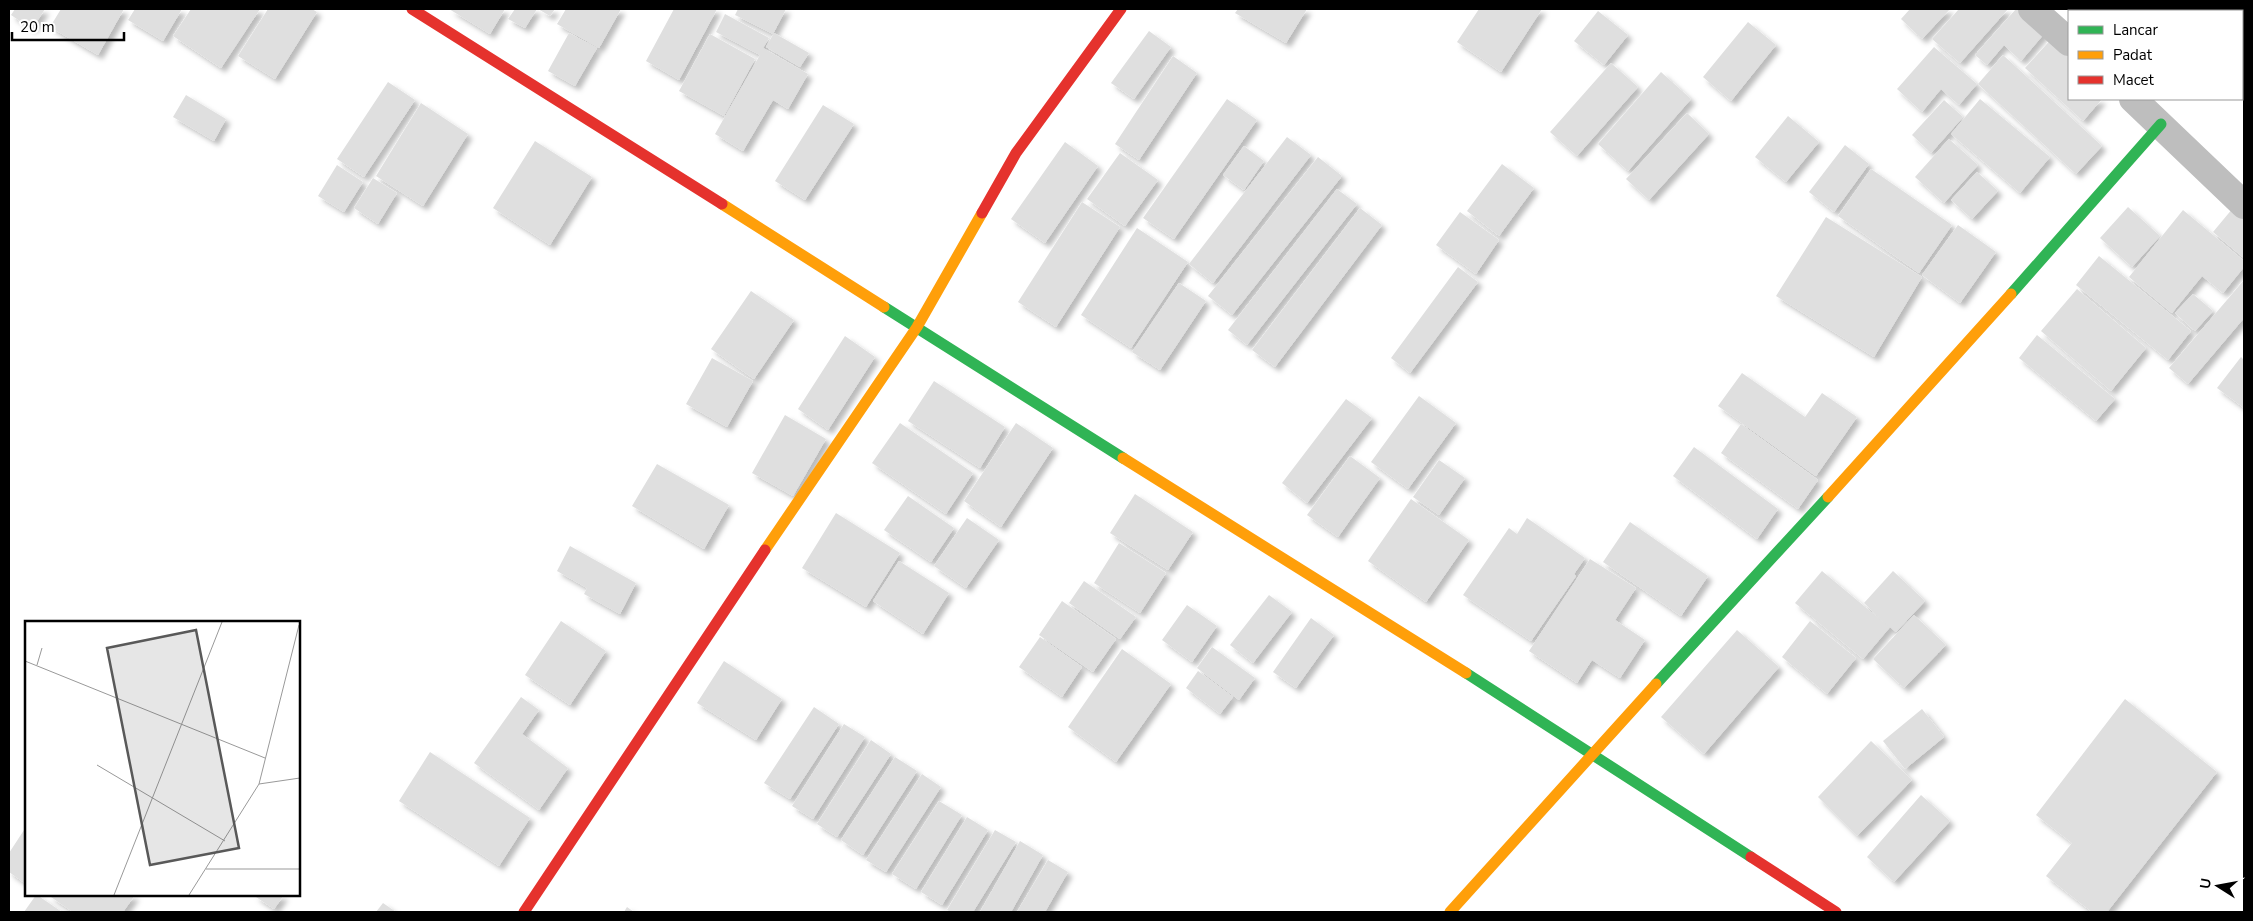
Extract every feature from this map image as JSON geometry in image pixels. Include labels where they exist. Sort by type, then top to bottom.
[{"type":"street","points":[[412,9],[1592,753],[1836,912]]},
{"type":"street","points":[[524,912],[693,656],[917,327],[1016,153],[1121,9]]},
{"type":"street","points":[[2032,9],[2068,41]]},
{"type":"street","points":[[2134,100],[2162,124],[2244,205]]},
{"type":"street","points":[[1450,912],[1592,753],[1912,406],[2162,124]]},
{"type":"building","points":[[15,9],[45,9],[32,29],[11,15]]},
{"type":"building","points":[[61,9],[124,9],[98,55],[50,27]]},
{"type":"building","points":[[135,9],[182,9],[163,41],[128,20]]},
{"type":"building","points":[[191,9],[260,9],[221,68],[173,36]]},
{"type":"building","points":[[268,9],[312,9],[317,12],[275,79],[238,56]]},
{"type":"building","points":[[449,9],[505,9],[490,34]]},
{"type":"building","points":[[515,9],[537,9],[525,28],[508,19]]},
{"type":"building","points":[[538,9],[555,9],[550,16]]},
{"type":"building","points":[[566,9],[621,9],[599,48],[557,24]]},
{"type":"building","points":[[674,9],[717,9],[679,80],[646,61]]},
{"type":"building","points":[[738,9],[786,9],[773,34],[735,15]]},
{"type":"building","points":[[1238,9],[1307,9],[1286,43],[1235,13]]},
{"type":"building","points":[[1479,9],[1542,9],[1501,72],[1457,42]]},
{"type":"building","points":[[1910,9],[1950,9],[1922,39],[1901,19]]},
{"type":"building","points":[[1959,9],[2008,9],[1960,63],[1932,39]]},
{"type":"building","points":[[2016,9],[2028,9],[2049,28],[2021,61],[2004,45],[1987,65],[1975,55]]},
{"type":"building","points":[[1598,11],[1628,35],[1604,65],[1574,41]]},
{"type":"building","points":[[725,14],[769,38],[763,48],[808,74],[788,109],[773,100],[743,151],[715,134],[760,55],[716,32]]},
{"type":"building","points":[[1748,22],[1776,45],[1731,101],[1703,77]]},
{"type":"building","points":[[1149,31],[1171,47],[1134,99],[1111,83]]},
{"type":"building","points":[[569,33],[597,48],[575,86],[548,71]]},
{"type":"building","points":[[774,33],[809,53],[800,67],[766,47]]},
{"type":"building","points":[[710,34],[755,59],[724,116],[679,91]]},
{"type":"building","points":[[2055,35],[2068,47],[2068,100],[2101,100],[2083,121],[2025,68]]},
{"type":"building","points":[[1934,47],[1977,84],[1959,105],[1941,89],[1922,112],[1897,89]]},
{"type":"building","points":[[2003,55],[2102,146],[2076,174],[1978,84]]},
{"type":"building","points":[[1173,56],[1197,73],[1139,160],[1115,144]]},
{"type":"building","points":[[1611,63],[1638,87],[1577,156],[1550,132]]},
{"type":"building","points":[[1661,72],[1691,99],[1628,171],[1598,144]]},
{"type":"building","points":[[388,82],[415,100],[364,177],[337,159]]},
{"type":"building","points":[[186,95],[226,119],[214,141],[173,117]]},
{"type":"building","points":[[1227,99],[1257,120],[1174,239],[1143,218]]},
{"type":"building","points":[[1980,99],[2050,157],[2020,193],[1951,134]]},
{"type":"building","points":[[1944,100],[1963,117],[1931,153],[1912,135]]},
{"type":"building","points":[[421,103],[468,134],[423,206],[376,176]]},
{"type":"building","points":[[823,105],[854,124],[805,200],[775,181]]},
{"type":"building","points":[[1687,113],[1709,134],[1649,200],[1626,179]]},
{"type":"building","points":[[1788,116],[1819,142],[1786,182],[1755,157]]},
{"type":"building","points":[[1287,137],[1311,155],[1213,283],[1189,264]]},
{"type":"building","points":[[1949,139],[1978,165],[1944,203],[1915,177]]},
{"type":"building","points":[[535,141],[592,177],[550,245],[493,208]]},
{"type":"building","points":[[1065,142],[1098,166],[1045,243],[1011,219]]},
{"type":"building","points":[[1845,145],[1869,164],[1834,212],[1809,192]]},
{"type":"building","points":[[1244,146],[1264,161],[1244,190],[1223,175]]},
{"type":"building","points":[[1120,153],[1158,180],[1125,226],[1087,199]]},
{"type":"building","points":[[1318,157],[1342,176],[1232,315],[1208,296]]},
{"type":"building","points":[[1502,164],[1534,188],[1499,236],[1467,211]]},
{"type":"building","points":[[337,165],[363,182],[344,212],[318,196]]},
{"type":"building","points":[[1871,169],[1952,225],[1919,273],[1838,216]]},
{"type":"building","points":[[1977,172],[1998,191],[1972,219],[1951,200]]},
{"type":"building","points":[[373,178],[397,193],[378,224],[354,208]]},
{"type":"building","points":[[1337,189],[1357,204],[1247,345],[1228,330]]},
{"type":"building","points":[[1082,202],[1120,227],[1056,327],[1018,302]]},
{"type":"building","points":[[2128,207],[2160,236],[2132,267],[2100,238]]},
{"type":"building","points":[[1360,208],[1382,225],[1275,367],[1252,350]]},
{"type":"building","points":[[2233,208],[2244,217],[2244,258],[2213,232]]},
{"type":"building","points":[[2183,210],[2244,261],[2244,267],[2223,293],[2202,276],[2172,313],[2129,277]]},
{"type":"building","points":[[1460,212],[1499,240],[1476,274],[1436,245]]},
{"type":"building","points":[[1826,217],[1922,277],[1874,357],[1776,296]]},
{"type":"building","points":[[1958,225],[1996,252],[1960,303],[1922,275]]},
{"type":"building","points":[[1137,228],[1188,262],[1131,348],[1081,315]]},
{"type":"building","points":[[2099,256],[2191,331],[2168,360],[2076,285]]},
{"type":"building","points":[[1458,267],[1478,282],[1410,373],[1391,358]]},
{"type":"building","points":[[2244,280],[2244,318],[2188,384],[2169,368]]},
{"type":"building","points":[[1179,283],[1206,301],[1160,370],[1132,352]]},
{"type":"building","points":[[2077,289],[2146,348],[2111,391],[2041,331]]},
{"type":"building","points":[[751,291],[794,320],[754,379],[711,349]]},
{"type":"building","points":[[2193,294],[2213,311],[2195,331],[2175,313]]},
{"type":"building","points":[[2037,335],[2115,399],[2096,421],[2019,358]]},
{"type":"building","points":[[845,336],[875,357],[828,430],[798,409]]},
{"type":"building","points":[[2241,357],[2244,360],[2244,408],[2217,388]]},
{"type":"building","points":[[712,358],[753,381],[727,427],[686,404]]},
{"type":"building","points":[[1742,373],[1805,417],[1822,393],[1857,417],[1816,476],[1718,406]]},
{"type":"building","points":[[934,381],[1005,427],[980,468],[908,421]]},
{"type":"building","points":[[1419,396],[1456,423],[1408,489],[1371,462]]},
{"type":"building","points":[[1346,399],[1372,418],[1307,503],[1282,483]]},
{"type":"building","points":[[785,415],[826,439],[793,496],[752,473]]},
{"type":"building","points":[[900,423],[973,473],[946,514],[872,463]]},
{"type":"building","points":[[1016,423],[1053,448],[1001,527],[964,501]]},
{"type":"building","points":[[1741,424],[1818,480],[1798,509],[1721,453]]},
{"type":"building","points":[[1694,447],[1778,509],[1757,539],[1673,476]]},
{"type":"building","points":[[1350,456],[1380,478],[1338,537],[1307,515]]},
{"type":"building","points":[[1439,460],[1465,478],[1439,515],[1413,497]]},
{"type":"building","points":[[657,464],[729,505],[704,549],[632,506]]},
{"type":"building","points":[[1135,494],[1193,532],[1168,570],[1110,533]]},
{"type":"building","points":[[908,496],[954,528],[931,562],[884,530]]},
{"type":"building","points":[[1411,499],[1469,540],[1426,602],[1368,561]]},
{"type":"building","points":[[836,513],[900,553],[866,607],[802,568]]},
{"type":"building","points":[[967,518],[999,540],[966,588],[934,566]]},
{"type":"building","points":[[1527,518],[1585,558],[1574,574],[1576,576],[1531,641],[1463,595],[1509,528],[1517,534]]},
{"type":"building","points":[[1630,522],[1708,576],[1681,616],[1603,562]]},
{"type":"building","points":[[1119,543],[1166,573],[1140,613],[1094,583]]},
{"type":"building","points":[[570,546],[636,583],[620,614],[584,594],[587,588],[557,571]]},
{"type":"building","points":[[1590,559],[1636,588],[1615,620],[1645,640],[1620,678],[1592,660],[1577,683],[1529,651]]},
{"type":"building","points":[[899,561],[949,593],[923,634],[873,601]]},
{"type":"building","points":[[1822,571],[1888,626],[1864,603],[1893,571],[1925,601],[1896,632],[1890,627],[1863,659],[1795,603]]},
{"type":"building","points":[[1084,581],[1136,617],[1120,639],[1069,603]]},
{"type":"building","points":[[1269,595],[1292,612],[1253,663],[1230,645]]},
{"type":"building","points":[[1062,601],[1116,639],[1093,672],[1039,635]]},
{"type":"building","points":[[1187,605],[1217,626],[1192,662],[1162,640]]},
{"type":"building","points":[[1914,615],[1946,645],[1904,688],[1873,659]]},
{"type":"building","points":[[1311,618],[1334,635],[1296,688],[1273,672]]},
{"type":"building","points":[[561,621],[606,651],[570,705],[525,675]]},
{"type":"building","points":[[1810,621],[1856,658],[1827,694],[1782,657]]},
{"type":"building","points":[[1737,630],[1779,667],[1704,754],[1661,717]]},
{"type":"building","points":[[1040,637],[1082,667],[1062,697],[1019,667]]},
{"type":"building","points":[[1212,647],[1255,678],[1239,700],[1197,668]]},
{"type":"building","points":[[1122,649],[1171,684],[1116,762],[1068,727]]},
{"type":"building","points":[[724,661],[782,699],[756,740],[697,703]]},
{"type":"building","points":[[1198,671],[1233,697],[1220,714],[1186,688]]},
{"type":"building","points":[[521,697],[539,710],[522,734],[568,768],[539,810],[474,763]]},
{"type":"building","points":[[2125,699],[2217,772],[2107,912],[2092,912],[2046,876],[2072,843],[2036,815]]},
{"type":"building","points":[[814,707],[839,724],[790,799],[764,783]]},
{"type":"building","points":[[1922,709],[1944,737],[1905,769],[1883,741]]},
{"type":"building","points":[[844,724],[865,737],[813,819],[792,806]]},
{"type":"building","points":[[871,740],[891,754],[837,837],[817,824]]},
{"type":"building","points":[[1871,741],[1912,780],[1857,836],[1818,797]]},
{"type":"building","points":[[430,752],[530,818],[499,866],[399,801]]},
{"type":"building","points":[[895,757],[917,771],[863,855],[841,840]]},
{"type":"building","points":[[922,774],[941,787],[886,872],[866,860]]},
{"type":"building","points":[[1921,795],[1950,821],[1894,882],[1867,857]]},
{"type":"building","points":[[939,801],[962,815],[916,889],[892,874]]},
{"type":"building","points":[[967,817],[988,830],[942,905],[921,892]]},
{"type":"building","points":[[25,829],[25,883],[9,872],[9,853]]},
{"type":"building","points":[[995,830],[1016,842],[973,912],[951,912],[947,910]]},
{"type":"building","points":[[1020,841],[1043,855],[1011,912],[980,912]]},
{"type":"building","points":[[1048,860],[1068,872],[1045,912],[1017,912]]},
{"type":"building","points":[[35,896],[38,896],[62,912],[24,912]]},
{"type":"building","points":[[49,896],[134,896],[123,912],[73,912]]},
{"type":"building","points":[[254,896],[283,896],[274,909]]},
{"type":"building","points":[[383,903],[396,912],[376,912]]},
{"type":"building","points":[[627,907],[634,912],[624,912]]},
{"type":"traffic: fast","points":[[2011,294],[2161,124]]},
{"type":"traffic: fast","points":[[884,307],[1123,458]]},
{"type":"traffic: fast","points":[[1656,684],[1828,497]]},
{"type":"traffic: fast","points":[[1466,673],[1751,857]]},
{"type":"traffic: slow","points":[[722,204],[884,307]]},
{"type":"traffic: slow","points":[[765,550],[917,327],[982,213]]},
{"type":"traffic: slow","points":[[1828,497],[2011,294]]},
{"type":"traffic: slow","points":[[1123,458],[1466,673]]},
{"type":"traffic: slow","points":[[1450,912],[1656,684]]},
{"type":"traffic: jam","points":[[412,9],[722,204]]},
{"type":"traffic: jam","points":[[982,213],[1016,153],[1121,9]]},
{"type":"traffic: jam","points":[[524,912],[765,550]]},
{"type":"traffic: jam","points":[[1751,857],[1836,912]]}]
